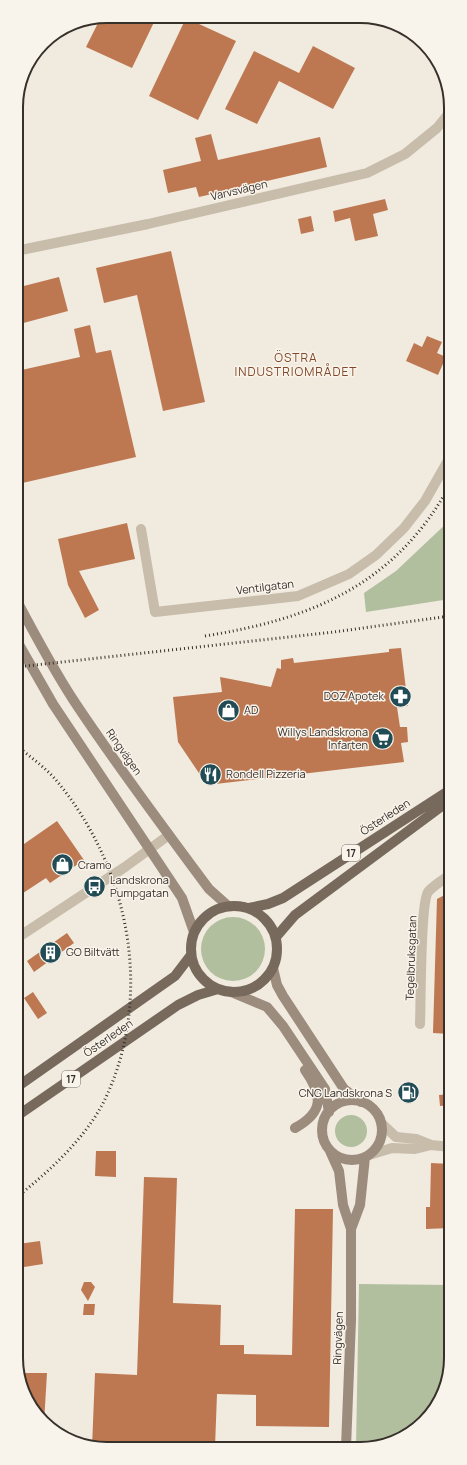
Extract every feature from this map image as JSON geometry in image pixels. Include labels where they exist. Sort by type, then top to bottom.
[{"type":"main road","name":"Ringvägen","points":[[23,612],[44,652],[74,700],[209,889],[228,906]]},
{"type":"main road","points":[[23,652],[52,704],[182,898],[194,932]]},
{"type":"main road","name":"Österleden","points":[[249,908],[268,904],[283,898],[444,794]]},
{"type":"main road","name":"17","points":[[276,937],[295,915],[444,804]]},
{"type":"main road","name":"17","points":[[228,906],[249,908],[266,919],[276,937],[278,950],[273,968],[266,978],[256,986],[245,991],[231,992],[218,989],[203,979],[197,972],[191,955],[194,932],[208,915],[217,909],[228,906]]},
{"type":"main road","name":"Österleden","points":[[23,1083],[175,976],[191,955]]},
{"type":"main road","points":[[273,968],[277,985],[283,996],[344,1089],[374,1110],[381,1123],[379,1143],[367,1156],[356,1160],[346,1160],[338,1157],[330,1151],[324,1142],[322,1132],[324,1121],[329,1112],[341,1102],[361,1102]]},
{"type":"main road","name":"Österleden","points":[[23,1112],[178,1005],[198,995],[218,989]]},
{"type":"main road","points":[[231,992],[267,1007],[283,1026],[325,1089],[329,1112]]},
{"type":"main road","points":[[283,1026],[288,1044],[312,1080],[317,1095],[315,1113],[309,1120],[295,1128]]},
{"type":"main road","name":"Ringvägen","points":[[330,1151],[339,1171],[343,1205],[351,1229],[351,1306],[346,1442]]},
{"type":"main road","name":"Ringvägen","points":[[351,1229],[360,1204],[367,1156]]},
{"type":"street","name":"Varvsvägen","points":[[23,250],[148,224],[367,173],[405,154],[437,128],[444,119]]},
{"type":"street","name":"Ventilgatan","points":[[141,529],[155,612],[298,596],[349,574],[376,555],[404,528],[425,501],[444,468]]},
{"type":"street","points":[[23,934],[169,835]]},
{"type":"street","name":"Tegelbruksgatan","points":[[420,1024],[424,923],[428,893],[435,885],[444,879]]},
{"type":"street","points":[[381,1123],[396,1137],[416,1139],[431,1146]]},
{"type":"street","points":[[367,1156],[392,1148],[444,1147]]},
{"type":"green space","points":[[444,526],[444,600],[366,612],[364,593],[396,571]]},
{"type":"green space","points":[[233,917],[245,919],[256,926],[263,937],[265,949],[263,961],[256,972],[245,979],[233,981],[221,979],[210,972],[203,961],[201,949],[203,937],[210,926],[221,919]]},
{"type":"green space","points":[[348,1115],[354,1115],[364,1122],[367,1131],[366,1137],[360,1144],[354,1147],[348,1147],[338,1140],[335,1134],[335,1128],[342,1118]]},
{"type":"green space","points":[[359,1284],[444,1285],[444,1363],[440,1385],[430,1405],[411,1425],[402,1431],[387,1438],[356,1442]]},
{"type":"building","points":[[154,23],[132,68],[86,47],[98,24]]},
{"type":"building","points":[[184,23],[197,23],[236,41],[198,120],[149,96]]},
{"type":"building","points":[[313,46],[355,68],[333,109],[279,81],[257,124],[225,109],[254,51],[299,73]]},
{"type":"building","points":[[211,134],[218,160],[320,137],[327,167],[199,197],[196,187],[168,193],[163,170],[201,161],[195,138]]},
{"type":"building","points":[[385,199],[388,210],[373,214],[378,236],[355,241],[350,218],[335,222],[333,211]]},
{"type":"building","points":[[311,216],[314,231],[301,234],[298,219]]},
{"type":"building","points":[[171,251],[205,402],[163,411],[137,295],[104,303],[96,268]]},
{"type":"building","points":[[59,277],[68,311],[23,323],[23,286]]},
{"type":"building","points":[[90,325],[96,353],[111,350],[136,457],[23,483],[23,370],[80,357],[74,329]]},
{"type":"building","points":[[427,336],[442,342],[437,353],[444,356],[444,362],[438,375],[406,361],[414,343],[422,347]]},
{"type":"building","points":[[127,523],[135,559],[79,571],[99,610],[85,618],[68,585],[58,539]]},
{"type":"building","points":[[401,648],[408,706],[397,707],[400,727],[407,727],[408,742],[401,743],[404,762],[207,785],[178,742],[173,697],[222,692],[220,677],[271,687],[277,668],[281,669],[281,660],[293,658],[294,663],[389,652],[389,649]]},
{"type":"building","points":[[57,821],[84,860],[50,883],[46,878],[23,893],[23,843],[24,844]]},
{"type":"building","points":[[444,895],[444,1034],[433,1033],[437,899]]},
{"type":"building","name":"GO Biltvätt","points":[[67,933],[74,943],[34,972],[27,961]]},
{"type":"building","points":[[33,992],[47,1013],[38,1019],[24,998]]},
{"type":"building","points":[[439,1095],[444,1095],[444,1106],[440,1106]]},
{"type":"building","points":[[96,1151],[116,1151],[116,1177],[95,1176]]},
{"type":"building","points":[[431,1163],[444,1164],[444,1228],[426,1229],[426,1207],[430,1207]]},
{"type":"building","points":[[144,1177],[177,1178],[173,1303],[221,1305],[220,1345],[244,1345],[244,1354],[292,1355],[295,1209],[333,1209],[329,1427],[256,1426],[256,1395],[217,1394],[215,1442],[102,1442],[92,1440],[95,1373],[137,1375]]},
{"type":"building","points":[[40,1241],[43,1264],[23,1267],[23,1243]]},
{"type":"building","points":[[84,1282],[91,1282],[95,1287],[88,1301],[81,1290]]},
{"type":"building","points":[[84,1304],[95,1304],[94,1315],[83,1315]]},
{"type":"building","points":[[25,1373],[47,1373],[45,1414],[34,1400],[27,1385]]},
{"type":"railway","points":[[205,636],[244,629],[281,619],[315,607],[347,592],[377,572],[404,548],[428,520],[444,495]]},
{"type":"railway","points":[[23,666],[334,632],[444,617]]},
{"type":"railway","points":[[23,751],[42,766],[56,780],[81,814],[101,851],[116,890],[126,931],[131,972],[129,1014],[121,1055],[107,1095],[99,1110],[80,1138],[56,1163],[23,1192]]},
{"type":"place","name":"DOZ Apotek","points":[[400,696]]},
{"type":"place","name":"AD","points":[[228,710]]},
{"type":"place","name":"Willys Landskrona Infarten","points":[[383,738]]},
{"type":"place","name":"Rondell Pizzeria","points":[[210,774]]},
{"type":"place","name":"Cramo","points":[[62,865]]},
{"type":"place","name":"Landskrona Pumpgatan","points":[[94,886]]},
{"type":"place","name":"GO Biltvätt","points":[[51,952]]},
{"type":"place","name":"CNG Landskrona S","points":[[408,1093]]},
{"type":"district","name":"ÖSTRA INDUSTRIOMRÅDET","points":[[296,365]]}]
